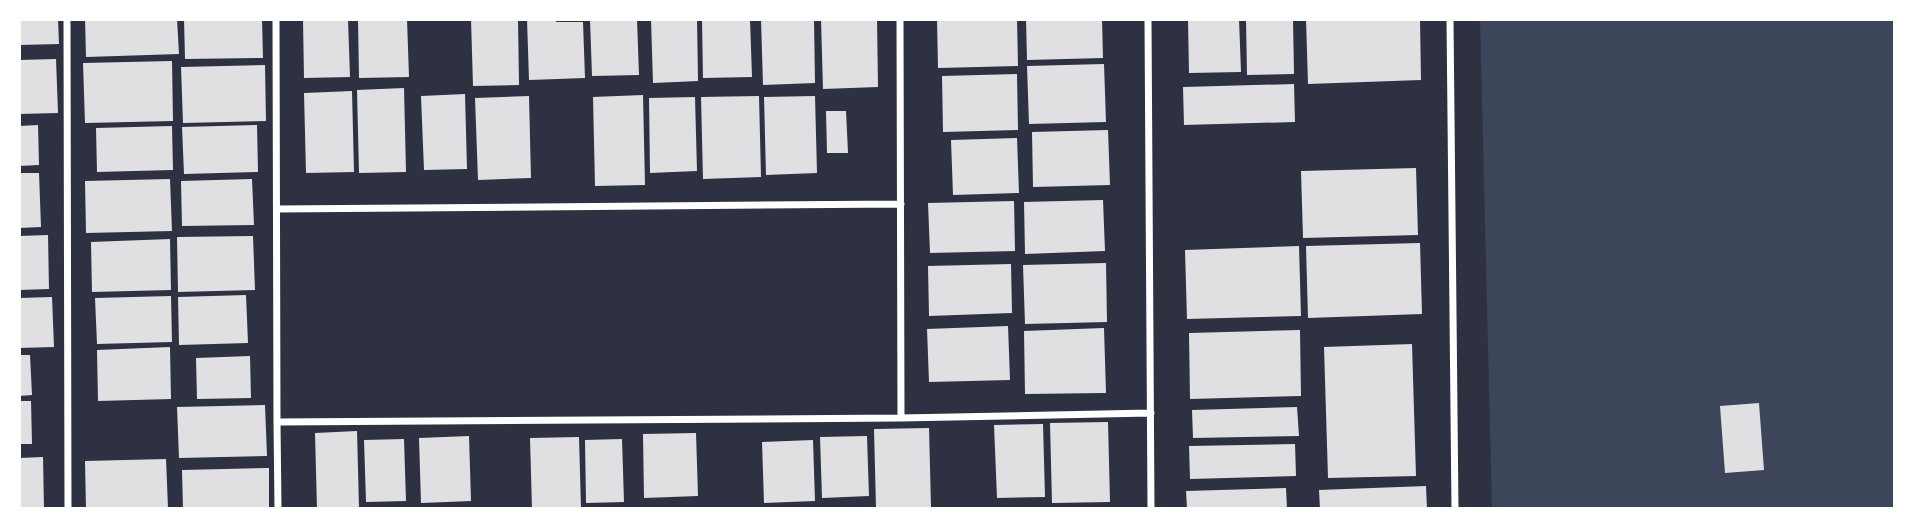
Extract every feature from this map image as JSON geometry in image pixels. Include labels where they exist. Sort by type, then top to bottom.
[{"type":"street","points":[[67,19],[68,509]]},
{"type":"street","points":[[276,19],[278,509]]},
{"type":"street","points":[[900,19],[901,418]]},
{"type":"street","points":[[1148,19],[1152,509]]},
{"type":"street","points":[[1450,19],[1455,509]]},
{"type":"street","points":[[276,209],[901,204]]},
{"type":"street","points":[[277,422],[901,418],[1151,413]]},
{"type":"shaded area","points":[[1480,19],[1895,19],[1895,509],[1492,509]]},
{"type":"building","points":[[19,19],[58,19],[59,44],[19,45]]},
{"type":"building","points":[[85,19],[177,19],[179,54],[86,57]]},
{"type":"building","points":[[184,19],[262,19],[263,58],[185,59]]},
{"type":"building","points":[[303,19],[348,19],[350,77],[304,78]]},
{"type":"building","points":[[358,19],[407,19],[409,77],[359,78]]},
{"type":"building","points":[[471,19],[518,19],[519,85],[473,86]]},
{"type":"building","points":[[527,19],[583,22],[585,78],[529,80]]},
{"type":"building","points":[[590,19],[637,19],[639,75],[592,76]]},
{"type":"building","points":[[651,19],[697,19],[698,81],[653,83]]},
{"type":"building","points":[[702,19],[750,19],[752,77],[703,78]]},
{"type":"building","points":[[761,19],[814,19],[815,83],[763,85]]},
{"type":"building","points":[[821,19],[877,19],[878,87],[823,89]]},
{"type":"building","points":[[937,19],[1017,19],[1018,66],[938,68]]},
{"type":"building","points":[[1026,19],[1102,19],[1103,58],[1027,60]]},
{"type":"building","points":[[1188,19],[1239,19],[1241,72],[1189,73]]},
{"type":"building","points":[[1246,19],[1293,19],[1294,74],[1247,75]]},
{"type":"building","points":[[1306,19],[1420,19],[1421,80],[1308,84]]},
{"type":"building","points":[[56,59],[58,113],[19,114],[19,60]]},
{"type":"building","points":[[172,61],[173,121],[85,123],[83,63]]},
{"type":"building","points":[[1104,64],[1106,122],[1029,124],[1027,66]]},
{"type":"building","points":[[265,65],[266,121],[183,123],[181,67]]},
{"type":"building","points":[[1017,74],[1018,130],[943,132],[942,76]]},
{"type":"building","points":[[1294,84],[1295,122],[1184,125],[1183,87]]},
{"type":"building","points":[[404,88],[406,172],[359,173],[357,90]]},
{"type":"building","points":[[352,91],[354,172],[306,173],[304,93]]},
{"type":"building","points":[[465,94],[467,169],[424,170],[421,96]]},
{"type":"building","points":[[643,95],[645,185],[595,186],[593,97]]},
{"type":"building","points":[[529,96],[531,178],[478,180],[475,98]]},
{"type":"building","points":[[759,96],[761,177],[703,179],[701,97]]},
{"type":"building","points":[[815,96],[817,173],[766,175],[764,97]]},
{"type":"building","points":[[695,97],[697,171],[650,173],[649,98]]},
{"type":"building","points":[[826,111],[846,111],[848,153],[827,153]]},
{"type":"building","points":[[38,125],[39,165],[19,166],[19,126]]},
{"type":"building","points":[[257,125],[258,172],[184,174],[182,127]]},
{"type":"building","points":[[172,126],[173,170],[97,172],[96,128]]},
{"type":"building","points":[[1108,130],[1110,185],[1033,187],[1032,132]]},
{"type":"building","points":[[1017,138],[1019,193],[953,195],[951,140]]},
{"type":"building","points":[[1416,168],[1418,235],[1303,238],[1301,171]]},
{"type":"building","points":[[19,173],[39,173],[41,227],[19,228]]},
{"type":"building","points":[[170,179],[172,231],[86,233],[85,181]]},
{"type":"building","points":[[252,179],[254,225],[182,226],[181,181]]},
{"type":"building","points":[[1103,200],[1105,251],[1025,254],[1024,202]]},
{"type":"building","points":[[1014,201],[1015,251],[930,253],[928,203]]},
{"type":"building","points":[[48,235],[49,289],[19,290],[19,236]]},
{"type":"building","points":[[253,236],[255,290],[178,292],[177,237]]},
{"type":"building","points":[[170,239],[171,290],[92,292],[91,242]]},
{"type":"building","points":[[1420,243],[1422,314],[1308,318],[1306,246]]},
{"type":"building","points":[[1299,246],[1301,316],[1187,319],[1185,250]]},
{"type":"building","points":[[1106,263],[1107,322],[1025,324],[1023,265]]},
{"type":"building","points":[[1011,264],[1012,313],[929,316],[928,266]]},
{"type":"building","points":[[246,295],[248,343],[179,345],[178,297]]},
{"type":"building","points":[[171,296],[172,342],[97,344],[95,298]]},
{"type":"building","points":[[52,297],[54,347],[19,348],[19,298]]},
{"type":"building","points":[[1008,326],[1010,380],[929,382],[927,329]]},
{"type":"building","points":[[1104,328],[1106,393],[1025,394],[1024,331]]},
{"type":"building","points":[[1300,330],[1301,396],[1190,399],[1189,333]]},
{"type":"building","points":[[1412,344],[1416,476],[1328,478],[1324,347]]},
{"type":"building","points":[[170,347],[171,399],[98,401],[97,350]]},
{"type":"building","points":[[19,355],[30,355],[32,395],[19,396]]},
{"type":"building","points":[[250,356],[251,398],[197,399],[196,358]]},
{"type":"building","points":[[19,401],[31,401],[32,444],[19,444]]},
{"type":"building","points":[[1759,403],[1764,470],[1725,473],[1720,406]]},
{"type":"building","points":[[265,405],[267,456],[179,458],[177,407]]},
{"type":"building","points":[[1297,407],[1299,436],[1193,438],[1192,410]]},
{"type":"building","points":[[1108,422],[1110,502],[1052,503],[1050,423]]},
{"type":"building","points":[[1043,424],[1045,497],[997,498],[994,425]]},
{"type":"building","points":[[929,428],[931,507],[876,508],[874,429]]},
{"type":"building","points":[[357,431],[359,508],[317,509],[315,433]]},
{"type":"building","points":[[696,433],[698,496],[644,498],[643,434]]},
{"type":"building","points":[[469,436],[471,501],[421,503],[419,438]]},
{"type":"building","points":[[867,436],[869,496],[822,498],[820,437]]},
{"type":"building","points":[[579,437],[581,508],[532,509],[530,438]]},
{"type":"building","points":[[404,439],[406,501],[366,502],[364,440]]},
{"type":"building","points":[[622,439],[624,502],[586,503],[585,440]]},
{"type":"building","points":[[813,440],[815,501],[764,503],[762,442]]},
{"type":"building","points":[[1295,444],[1296,476],[1190,479],[1189,446]]},
{"type":"building","points":[[43,457],[44,509],[19,509],[19,458]]},
{"type":"building","points":[[166,459],[168,508],[86,509],[85,461]]},
{"type":"building","points":[[269,468],[269,509],[183,509],[182,470]]},
{"type":"building","points":[[1426,486],[1427,509],[1320,509],[1319,490]]},
{"type":"building","points":[[1286,488],[1287,509],[1187,509],[1186,491]]}]
